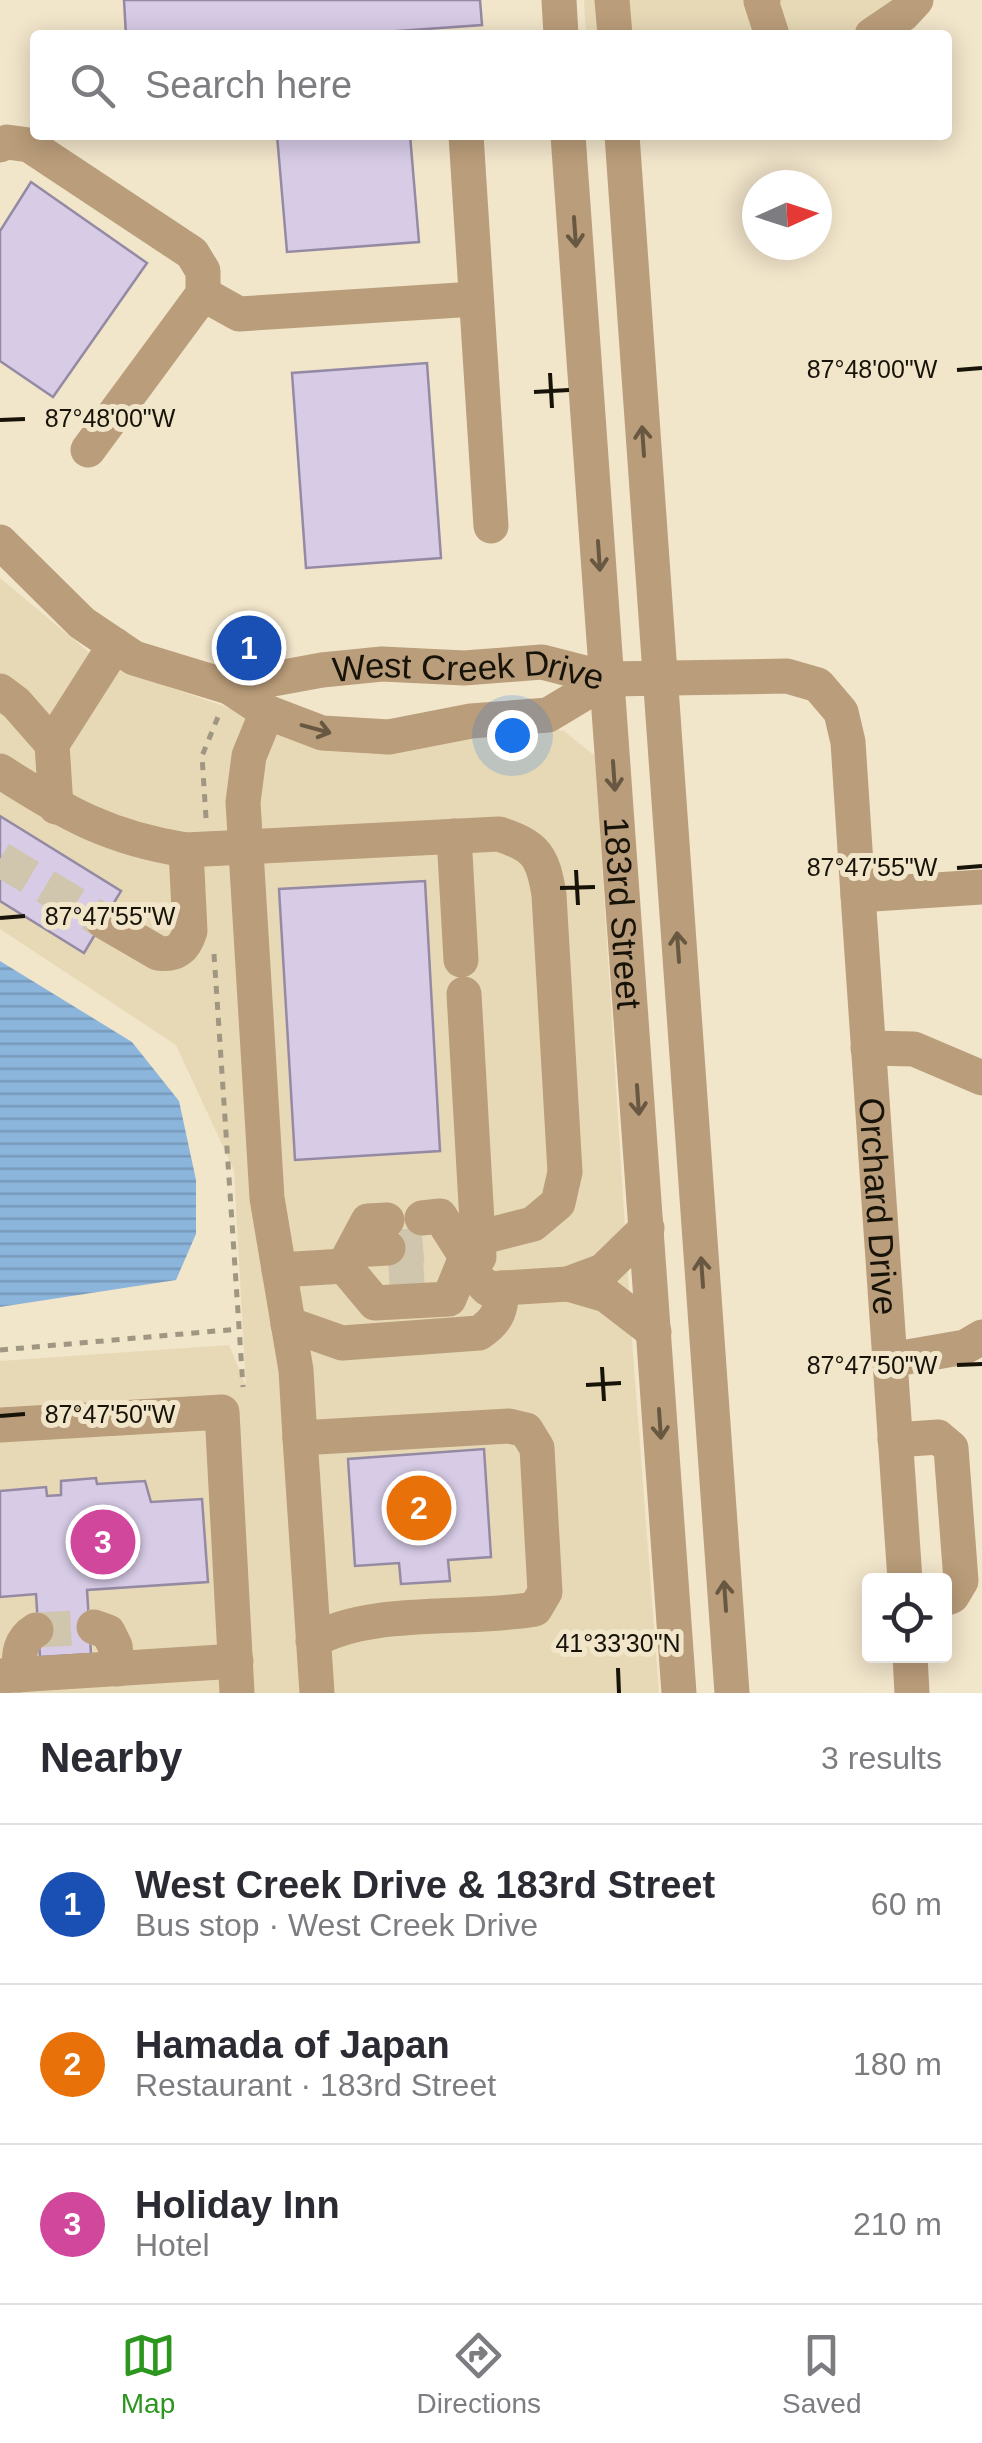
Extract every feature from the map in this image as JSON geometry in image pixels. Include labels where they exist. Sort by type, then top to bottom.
[{"type":"street","points":[[558,0],[561,30]]},
{"type":"street","points":[[612,0],[615,30]]},
{"type":"street","points":[[760,0],[770,30]]},
{"type":"street","points":[[879,30],[916,0]]},
{"type":"street","points":[[466,140],[491,526]]},
{"type":"street","name":"183rd Street","points":[[568,140],[679,1693]]},
{"type":"street","name":"183rd Street","points":[[622,140],[732,1693]]},
{"type":"street","points":[[0,145],[29,145],[192,253],[204,271],[203,294],[88,450]]},
{"type":"street","points":[[203,294],[240,314],[476,299]]},
{"type":"street","name":"West Creek Drive","points":[[0,542],[82,624],[134,658],[225,699],[322,734],[389,737],[471,720],[548,715],[608,679]]},
{"type":"street","points":[[56,807],[52,744],[115,645]]},
{"type":"street","name":"West Creek Drive","points":[[225,699],[322,670],[382,664],[464,668],[542,662],[608,679]]},
{"type":"street","name":"Orchard Drive","points":[[608,679],[787,676],[818,685],[841,712],[848,742],[904,1573]]},
{"type":"street","points":[[0,691],[16,703],[52,744]]},
{"type":"street","points":[[267,712],[249,756],[243,802],[267,1198],[296,1370],[317,1693]]},
{"type":"street","points":[[0,771],[100,830],[152,845],[197,850],[499,834],[526,843],[544,866],[565,1172],[558,1203],[532,1224],[434,1249],[350,1265],[279,1270]]},
{"type":"street","points":[[350,1265],[375,1303],[449,1299],[434,1249],[463,977],[454,836]]},
{"type":"street","points":[[103,921],[158,953],[169,955],[179,951],[190,931],[197,850]]},
{"type":"street","points":[[858,895],[982,887]]},
{"type":"street","points":[[868,1048],[914,1049],[982,1078]]},
{"type":"street","points":[[350,1265],[368,1222],[434,1249],[488,1289],[568,1284],[603,1271],[647,1228]]},
{"type":"street","points":[[568,1284],[606,1295],[654,1332]]},
{"type":"street","points":[[288,1324],[342,1342],[479,1333],[494,1323],[501,1312],[502,1288]]},
{"type":"street","points":[[890,1360],[976,1344]]},
{"type":"street","points":[[0,1425],[222,1412],[237,1677],[118,1669],[10,1676],[19,1649],[36,1630]]},
{"type":"street","points":[[300,1438],[509,1426],[526,1430],[536,1448],[538,1466],[545,1592],[534,1609],[368,1622],[331,1630],[313,1640]]},
{"type":"street","points":[[895,1440],[938,1437],[966,1445],[955,1513],[961,1581],[952,1596]]},
{"type":"street","points":[[901,1519],[955,1513]]},
{"type":"street","points":[[94,1626],[108,1632],[118,1669]]},
{"type":"street","points":[[910,1663],[912,1693]]},
{"type":"path","points":[[197,850],[202,756],[225,699]]},
{"type":"path","points":[[214,949],[244,1405]]},
{"type":"path","points":[[0,1350],[239,1328]]},
{"type":"shaded area","points":[[584,0],[925,0],[888,30],[586,30]]},
{"type":"shaded area","points":[[0,578],[103,664],[343,748],[523,724],[564,731],[595,756],[659,1693],[0,1693],[0,1361],[229,1345],[246,1386],[234,1170],[176,1045],[0,929]]},
{"type":"water","points":[[0,961],[132,1042],[179,1101],[196,1180],[196,1234],[176,1280],[0,1307]]},
{"type":"building","points":[[124,0],[480,0],[482,25],[412,30],[126,30]]},
{"type":"building","points":[[277,140],[410,140],[419,242],[287,252]]},
{"type":"building","points":[[31,182],[147,263],[53,397],[0,361],[0,231]]},
{"type":"building","points":[[427,363],[441,558],[306,568],[292,373]]},
{"type":"building","points":[[0,816],[121,891],[84,953],[0,901]]},
{"type":"building","points":[[425,881],[440,1151],[295,1160],[279,889]]},
{"type":"building","points":[[484,1449],[491,1557],[448,1560],[450,1581],[401,1584],[399,1563],[355,1566],[348,1459]]},
{"type":"building","points":[[96,1478],[97,1484],[145,1481],[151,1502],[202,1499],[208,1582],[87,1590],[91,1654],[40,1657],[36,1594],[0,1597],[0,1491],[46,1487],[47,1496],[61,1495],[61,1481]]},
{"type":"tunnel","points":[[0,859],[103,921]]},
{"type":"tunnel","points":[[388,1248],[423,1245]]},
{"type":"tunnel","points":[[389,1275],[425,1273]]},
{"type":"tunnel","points":[[36,1630],[94,1627]]},
{"type":"place","name":"West Creek Drive & 183rd Street","points":[[249,648]]},
{"type":"place","name":"Hamada of Japan","points":[[419,1508]]},
{"type":"place","name":"Holiday Inn","points":[[103,1542]]}]
